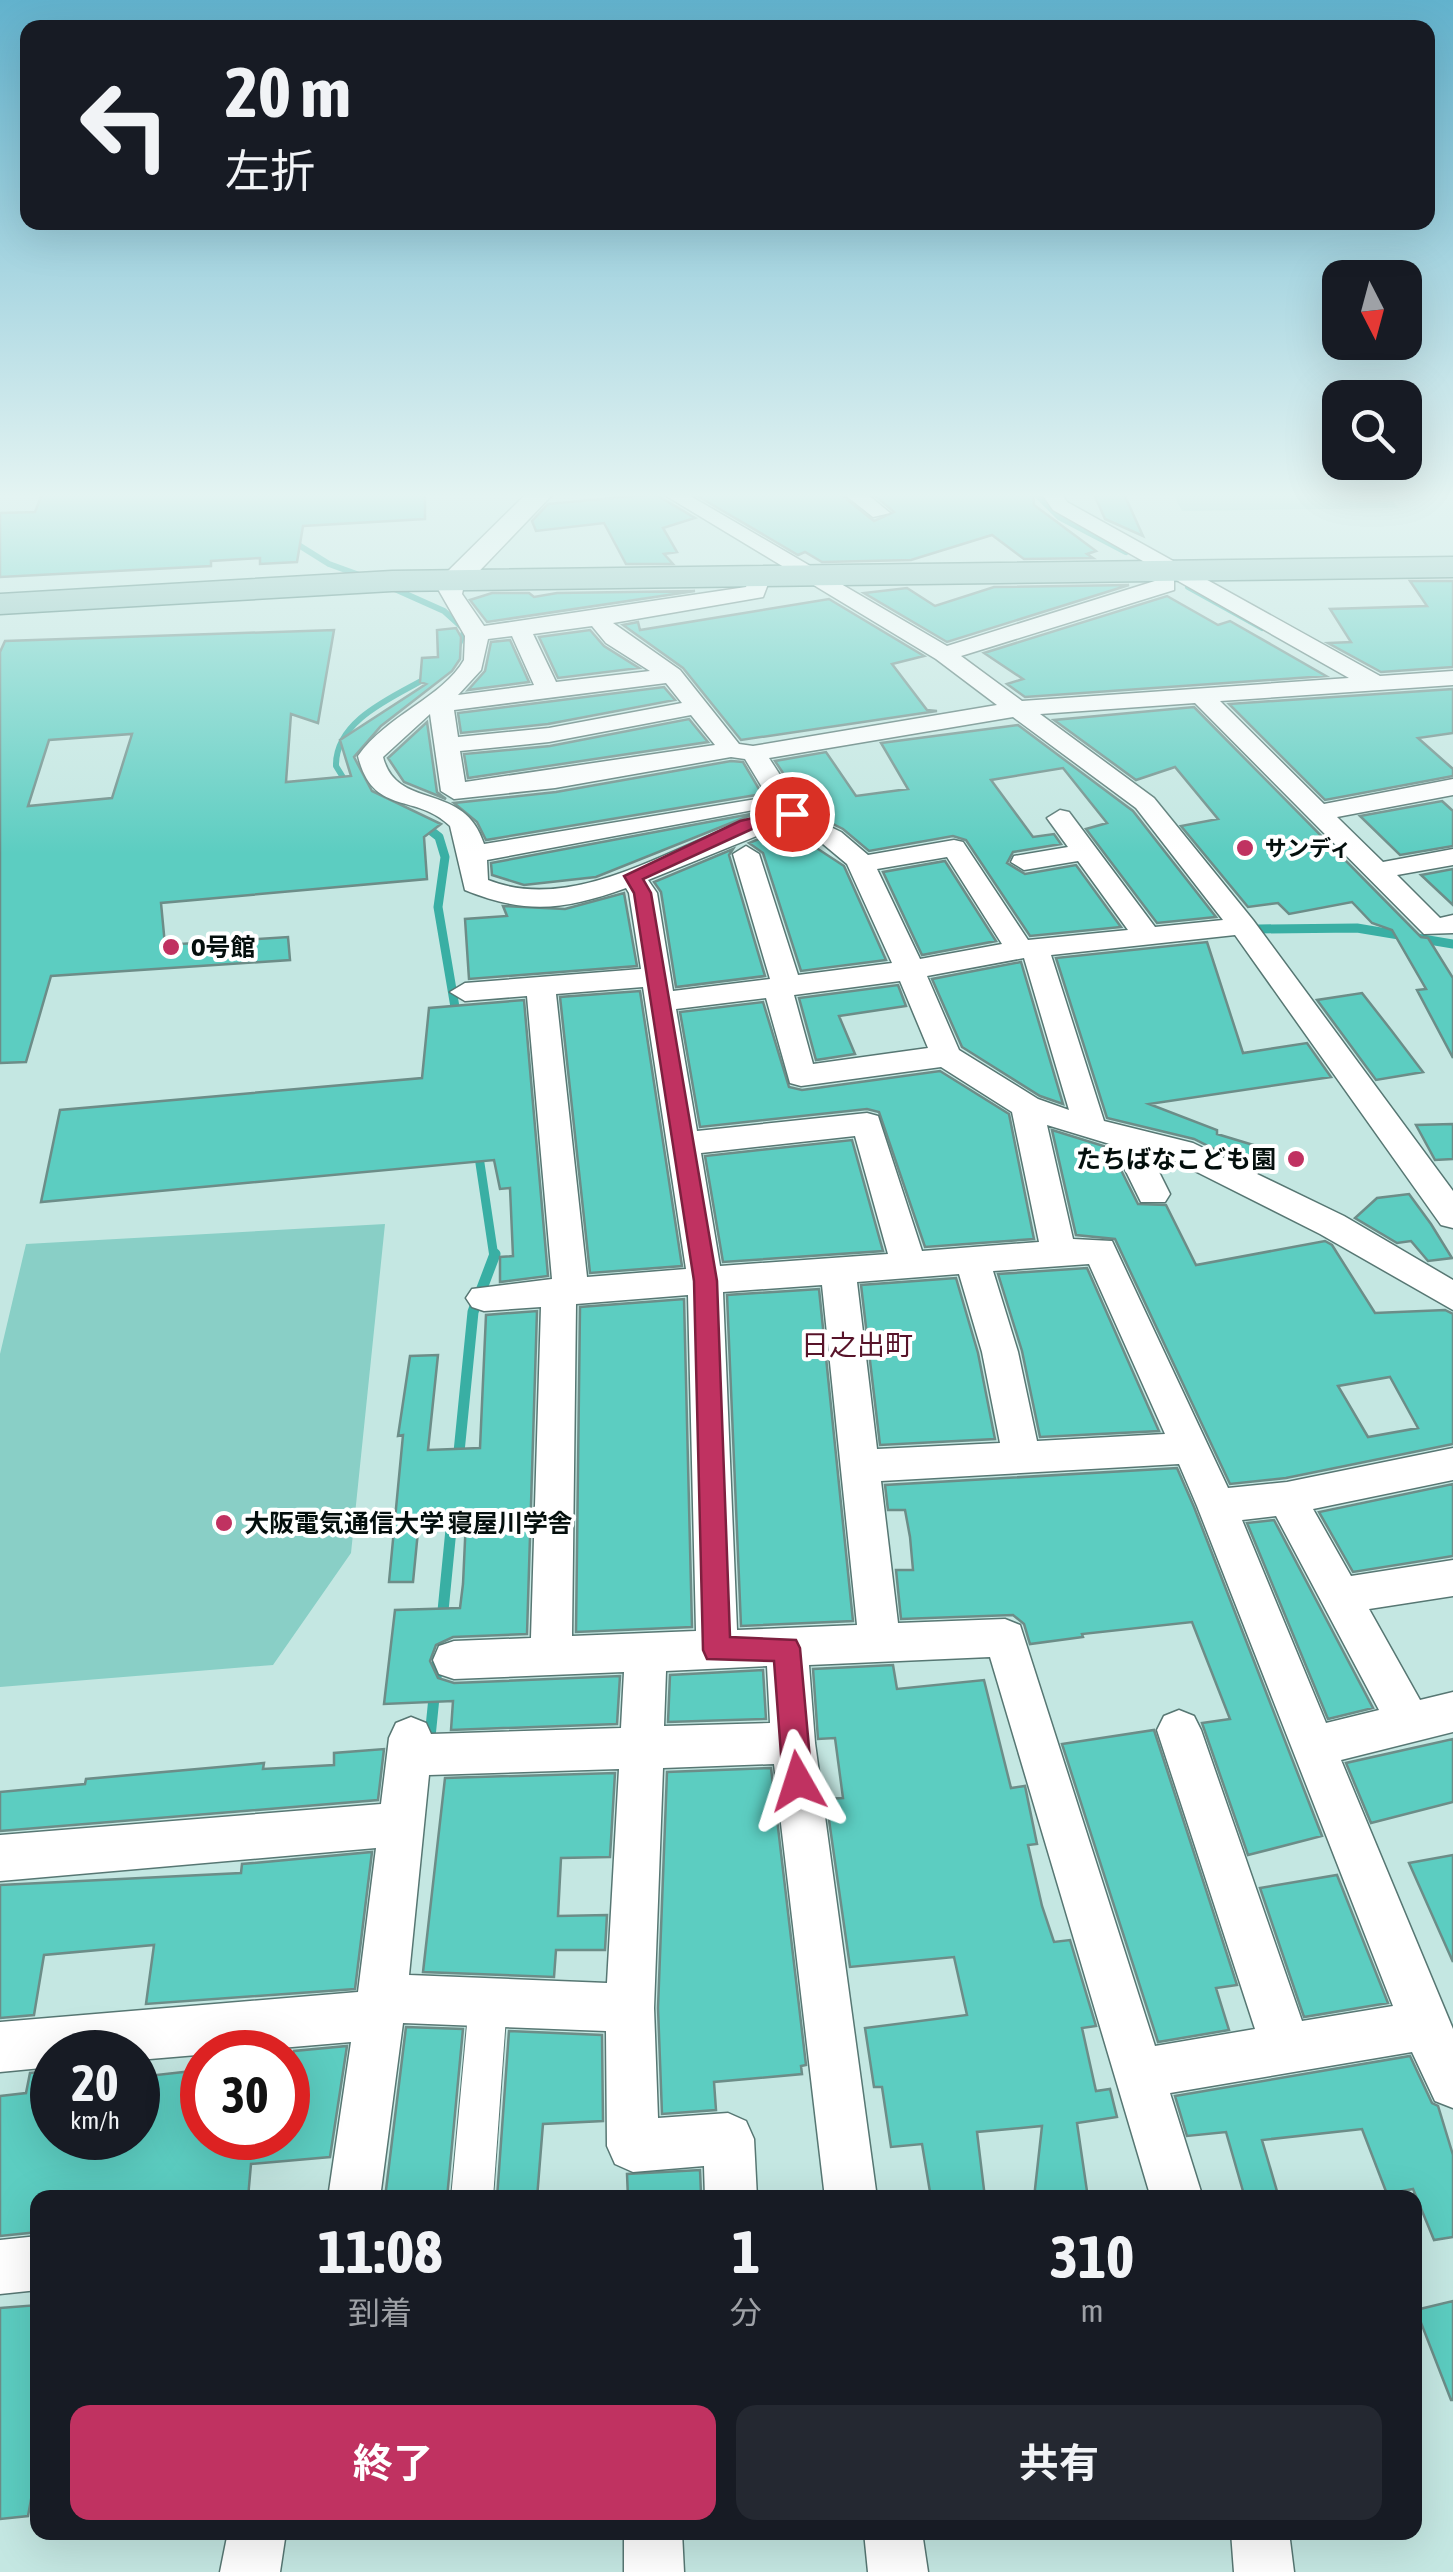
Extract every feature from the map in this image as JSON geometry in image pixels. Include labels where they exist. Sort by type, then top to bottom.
[{"type":"street","points":[[462,614],[474,634],[475,668],[370,756],[372,774],[385,788],[450,812],[462,823],[474,854],[475,884],[507,900],[563,898],[632,876],[788,807]]},
{"type":"street","points":[[474,634],[631,614]]},
{"type":"street","points":[[868,614],[944,654],[1022,708],[1145,803],[1438,1174],[1453,1216]]},
{"type":"street","points":[[944,654],[1051,614]]},
{"type":"street","points":[[1244,614],[1374,682]]},
{"type":"street","points":[[598,620],[614,638],[672,675],[742,752],[796,820],[832,838],[860,864],[911,970],[946,1056],[1027,1107],[1126,1139],[1182,1151],[1332,1225],[1453,1297]]},
{"type":"street","points":[[520,628],[548,690]]},
{"type":"street","points":[[436,704],[672,675]]},
{"type":"street","points":[[436,704],[448,745],[454,790],[555,780],[1022,708],[1453,678]]},
{"type":"street","points":[[1199,694],[1434,928],[1453,924]]},
{"type":"street","points":[[448,745],[549,734],[698,707]]},
{"type":"street","points":[[1318,813],[1453,787]]},
{"type":"street","points":[[474,854],[788,807]]},
{"type":"street","points":[[1060,818],[1148,937]]},
{"type":"street","points":[[860,864],[954,848],[1028,949],[1091,1129]]},
{"type":"street","points":[[1024,862],[1086,852]]},
{"type":"street","points":[[746,854],[783,988],[802,1076],[946,1056]]},
{"type":"street","points":[[1377,871],[1453,856]]},
{"type":"street","points":[[632,876],[642,893],[705,1281],[717,1650]]},
{"type":"street","points":[[465,992],[541,988],[783,988],[1028,949],[1243,926]]},
{"type":"street","points":[[541,988],[565,1291],[551,1655]]},
{"type":"street","points":[[1027,1107],[1059,1254]]},
{"type":"street","points":[[684,1144],[867,1124],[909,1265]]},
{"type":"street","points":[[1126,1139],[1153,1194]]},
{"type":"street","points":[[484,1298],[1100,1250],[1217,1506],[1425,2025],[1453,2083]]},
{"type":"street","points":[[972,1260],[1000,1352],[1022,1458]]},
{"type":"street","points":[[838,1270],[863,1466],[880,1646]]},
{"type":"street","points":[[863,1466],[1191,1448]]},
{"type":"street","points":[[1217,1506],[1287,1498],[1453,1464]]},
{"type":"street","points":[[1287,1498],[1409,1723]]},
{"type":"street","points":[[1340,1596],[1453,1578]]},
{"type":"street","points":[[454,1660],[880,1646],[1004,1638],[1175,2190]]},
{"type":"street","points":[[787,1648],[793,1743],[850,2190]]},
{"type":"street","points":[[646,1652],[630,2008],[633,2146],[728,2139],[731,2190]]},
{"type":"street","points":[[1315,1746],[1453,1712]]},
{"type":"street","points":[[1179,1730],[1286,2048]]},
{"type":"street","points":[[356,2190],[395,2003],[401,1824],[410,1747],[641,1748],[793,1743]]},
{"type":"street","points":[[0,1858],[401,1824]]},
{"type":"street","points":[[0,2047],[395,2003],[630,2008]]},
{"type":"street","points":[[473,2190],[488,2003]]},
{"type":"street","points":[[1137,2074],[1425,2025]]},
{"type":"street","points":[[0,2267],[30,2263]]},
{"type":"street","points":[[250,2572],[256,2540]]},
{"type":"street","points":[[653,2540],[654,2572]]},
{"type":"street","points":[[894,2540],[898,2572]]},
{"type":"street","points":[[1261,2540],[1264,2572]]},
{"type":"shaded area","points":[[385,1224],[351,1553],[273,1665],[0,1687],[0,1354],[26,1244]]},
{"type":"building","points":[[481,614],[540,614],[487,622]]},
{"type":"building","points":[[737,614],[854,614],[924,656],[892,664],[927,710],[937,711],[741,740],[683,668],[623,625],[638,622],[640,630]]},
{"type":"building","points":[[900,614],[1036,614],[947,642]]},
{"type":"building","points":[[1109,614],[1199,614],[1218,625],[1230,621],[1326,676],[1025,697],[1007,684],[1023,679],[984,653]]},
{"type":"building","points":[[1333,614],[1453,614],[1453,667],[1381,672],[1328,643],[1351,642]]},
{"type":"building","points":[[456,628],[461,637],[460,659],[452,671],[381,726],[354,757],[372,791],[441,824],[424,837],[427,879],[161,903],[165,945],[288,937],[290,960],[51,976],[26,1062],[0,1063],[0,652],[5,641],[334,630],[318,723],[291,714],[286,782],[351,776],[340,740],[426,684],[420,682],[422,658],[438,657],[437,630]],"holes":[[[132,734],[112,798],[28,806],[49,740]]]},
{"type":"building","points":[[590,630],[604,646],[639,668],[558,678],[539,637]]},
{"type":"building","points":[[510,640],[529,682],[468,690],[485,671],[491,642]]},
{"type":"building","points":[[664,687],[675,700],[548,724],[461,733],[458,713]]},
{"type":"building","points":[[1453,689],[1453,733],[1418,738],[1453,769],[1453,776],[1325,800],[1229,704]]},
{"type":"building","points":[[1194,707],[1421,937],[1428,938],[1453,978],[1453,1058],[1417,990],[1426,989],[1392,930],[1372,923],[1352,902],[1289,914],[1278,903],[1248,907],[1181,826],[1218,819],[1175,767],[1136,780],[1054,720]]},
{"type":"building","points":[[689,719],[708,742],[468,778],[464,754],[550,746]]},
{"type":"building","points":[[427,722],[437,792],[446,799],[404,782],[388,758]]},
{"type":"building","points":[[1018,725],[1133,811],[1216,917],[1157,923],[1086,829],[1107,823],[1063,768],[991,780],[1033,837],[1054,834],[1061,844],[1013,852],[1007,863],[1025,874],[1076,865],[1121,927],[1030,936],[966,840],[953,836],[869,851],[843,829],[809,812],[775,761],[826,752],[856,796],[908,789],[881,743]]},
{"type":"building","points":[[743,762],[762,794],[486,840],[477,822],[454,803],[556,792]]},
{"type":"building","points":[[1442,801],[1453,811],[1453,846],[1400,855],[1360,816]]},
{"type":"building","points":[[756,813],[596,877],[524,885],[492,875],[491,863]]},
{"type":"building","points":[[786,828],[844,866],[886,960],[801,971],[763,853],[749,843]]},
{"type":"building","points":[[733,849],[729,855],[765,976],[676,987],[661,892],[654,882]]},
{"type":"building","points":[[945,861],[996,941],[922,955],[883,872]]},
{"type":"building","points":[[1453,869],[1453,905],[1421,875]]},
{"type":"building","points":[[624,893],[637,966],[469,979],[465,919],[507,916],[503,906],[565,909]]},
{"type":"building","points":[[1207,942],[1243,1053],[1307,1043],[1331,1077],[1149,1104],[1217,1130],[1217,1134],[1260,1147],[1248,1166],[1194,1139],[1107,1118],[1056,958]]},
{"type":"building","points":[[1021,962],[1063,1104],[1040,1096],[962,1047],[932,979]]},
{"type":"building","points":[[898,985],[906,1006],[839,1016],[855,1054],[816,1060],[799,998]]},
{"type":"building","points":[[640,991],[682,1266],[590,1273],[560,997]]},
{"type":"building","points":[[1362,993],[1423,1072],[1376,1080],[1317,1000]]},
{"type":"building","points":[[524,1000],[548,1276],[500,1282],[500,1257],[513,1256],[510,1188],[500,1189],[494,1160],[41,1202],[60,1110],[422,1078],[429,1008]]},
{"type":"building","points":[[763,1002],[789,1087],[802,1090],[940,1071],[1009,1114],[1034,1239],[925,1247],[879,1112],[867,1109],[700,1127],[680,1012]]},
{"type":"building","points":[[1453,1124],[1453,1159],[1435,1160],[1416,1125]]},
{"type":"building","points":[[1052,1130],[1110,1148],[1138,1204],[1166,1205],[1196,1265],[1325,1241],[1332,1245],[1375,1313],[1445,1310],[1453,1314],[1453,1444],[1286,1478],[1230,1484],[1115,1239],[1076,1235]],"holes":[[[1390,1377],[1418,1428],[1368,1437],[1338,1386]]]},
{"type":"building","points":[[852,1140],[883,1251],[723,1262],[705,1156]]},
{"type":"building","points":[[1409,1194],[1452,1258],[1428,1261],[1411,1241],[1397,1243],[1355,1218],[1377,1198]]},
{"type":"building","points":[[1087,1268],[1159,1431],[1040,1437],[1022,1351],[998,1274]]},
{"type":"building","points":[[956,1278],[978,1353],[995,1439],[880,1445],[861,1285]]},
{"type":"building","points":[[819,1289],[853,1621],[741,1626],[727,1295]]},
{"type":"building","points":[[684,1299],[692,1627],[576,1632],[580,1307]]},
{"type":"building","points":[[537,1311],[527,1634],[453,1637],[436,1645],[430,1661],[438,1678],[454,1683],[620,1676],[617,1724],[451,1730],[453,1701],[384,1704],[395,1610],[460,1608],[463,1584],[466,1519],[419,1521],[413,1582],[389,1582],[403,1435],[398,1436],[410,1356],[438,1355],[428,1450],[480,1448],[486,1315]]},
{"type":"building","points":[[1177,1468],[1322,1836],[1248,1855],[1202,1723],[1230,1719],[1192,1622],[1030,1644],[1024,1624],[1013,1615],[901,1619],[896,1570],[913,1570],[910,1537],[905,1510],[888,1510],[885,1485]]},
{"type":"building","points":[[1453,1484],[1453,1556],[1353,1572],[1319,1512]]},
{"type":"building","points":[[1274,1520],[1373,1708],[1328,1719],[1247,1523]]},
{"type":"building","points":[[893,1665],[897,1689],[984,1680],[1011,1788],[1025,1786],[1037,1844],[1028,1845],[1042,1906],[1054,1942],[1070,1940],[1096,2026],[1082,2028],[1096,2091],[1110,2089],[1117,2117],[1077,2123],[1087,2190],[1035,2190],[1042,2126],[977,2132],[984,2190],[930,2190],[922,2144],[891,2147],[882,2087],[874,2087],[865,2028],[967,2015],[954,1957],[850,1967],[826,1799],[843,1798],[835,1738],[818,1739],[813,1669]]},
{"type":"building","points":[[763,1670],[766,1719],[668,1722],[670,1675]]},
{"type":"building","points":[[1154,1730],[1237,1985],[1216,1988],[1229,2030],[1158,2042],[1062,1744]]},
{"type":"building","points":[[1453,1739],[1453,1802],[1371,1823],[1346,1763]]},
{"type":"building","points":[[384,1749],[378,1800],[0,1831],[0,1792],[85,1784],[86,1779],[264,1763],[263,1769],[334,1765],[334,1753]]},
{"type":"building","points":[[771,1768],[806,2065],[801,2066],[802,2074],[714,2082],[716,2110],[662,2114],[658,2008],[667,1772]]},
{"type":"building","points":[[615,1773],[610,1857],[561,1858],[558,1916],[607,1915],[605,1950],[556,1950],[554,1977],[423,1972],[445,1778]]},
{"type":"building","points":[[372,1852],[355,1989],[146,2004],[154,1945],[44,1955],[34,2015],[0,2018],[0,1885],[241,1873],[242,1864]]},
{"type":"building","points":[[1453,1855],[1453,1962],[1409,1863]]},
{"type":"building","points":[[1337,1875],[1388,2003],[1304,2017],[1260,1888]]},
{"type":"building","points":[[406,2027],[463,2029],[448,2190],[386,2190]]},
{"type":"building","points":[[509,2031],[602,2035],[603,2121],[543,2124],[538,2190],[498,2190]]},
{"type":"building","points":[[347,2046],[330,2157],[310,2159],[310,2049]]},
{"type":"building","points":[[1410,2056],[1432,2103],[1438,2106],[1453,2155],[1453,2237],[1434,2240],[1422,2211],[1422,2190],[1385,2190],[1362,2129],[1262,2140],[1277,2190],[1243,2190],[1226,2132],[1187,2136],[1175,2096]]},
{"type":"building","points":[[180,2072],[180,2160],[296,2160],[251,2164],[249,2190],[30,2190],[30,2233],[0,2236],[0,2096],[26,2093],[30,2073],[30,2160],[160,2160],[160,2075]]},
{"type":"building","points":[[700,2170],[701,2190],[628,2190],[627,2174]]},
{"type":"building","points":[[1453,2301],[1453,2400],[1422,2325],[1422,2309]]},
{"type":"building","points":[[30,2306],[30,2505],[28,2516],[0,2519],[0,2308]]},
{"type":"waterway","points":[[447,614],[465,630],[456,651]]},
{"type":"waterway","points":[[1237,614],[1262,628]]},
{"type":"waterway","points":[[349,787],[336,766],[345,735],[370,711],[430,676]]},
{"type":"waterway","points":[[421,823],[439,837],[445,857],[438,907],[457,1019]]},
{"type":"waterway","points":[[1259,929],[1357,928],[1453,944]]},
{"type":"waterway","points":[[478,1150],[494,1257]]},
{"type":"waterway","points":[[458,1462],[473,1312],[494,1257]]},
{"type":"waterway","points":[[442,1621],[453,1509]]},
{"type":"waterway","points":[[430,1737],[438,1658]]},
{"type":"place","name":"サンディ","points":[[1245,848]]},
{"type":"place","name":"O号館","points":[[171,947]]},
{"type":"place","name":"たちばなこども園","points":[[1296,1159]]},
{"type":"place","name":"大阪電気通信大学 寝屋川学舎","points":[[224,1523]]},
{"type":"district","name":"日之出町","points":[[857,1345]]},
{"type":"route","points":[[792,814],[746,825],[632,876],[642,893],[705,1281],[717,1650],[787,1648],[798,1781]]}]
